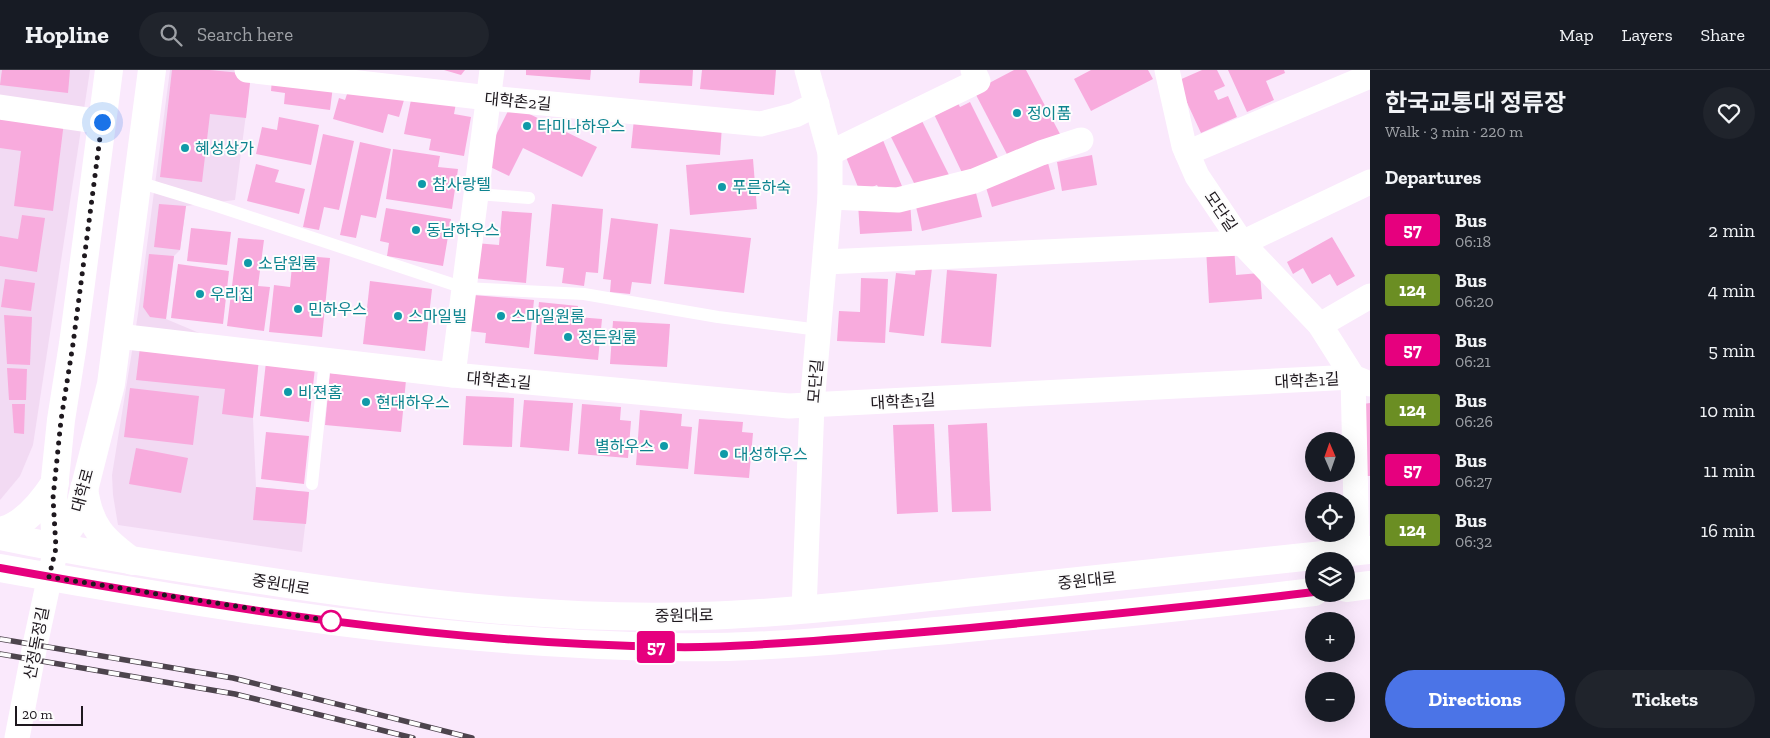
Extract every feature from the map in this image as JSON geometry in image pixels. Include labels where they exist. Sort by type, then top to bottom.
[{"type":"main road","name":"대학로","points":[[56,548],[54,521],[55,483],[61,420],[73,344],[109,70]]},
{"type":"main road","name":"대학로","points":[[56,548],[74,521],[111,384],[152,70]]},
{"type":"main road","points":[[73,344],[78,356],[87,365],[101,366],[106,364],[117,345]]},
{"type":"main road","points":[[0,531],[15,525],[28,516],[46,497],[55,483]]},
{"type":"main road","points":[[84,487],[89,514],[98,531],[112,547],[132,561]]},
{"type":"main road","name":"중원대로","points":[[0,536],[132,561],[346,594],[458,606],[569,614],[700,616],[804,610],[1364,550]]},
{"type":"main road","name":"중원대로","points":[[0,568],[363,626],[471,637],[674,648],[744,646],[921,632],[1305,593]]},
{"type":"main road","points":[[1355,587],[1370,585]]},
{"type":"street","name":"대학촌2길","points":[[247,70],[489,98],[761,124],[794,115],[817,104]]},
{"type":"street","name":"대학촌1길","points":[[453,375],[492,70]]},
{"type":"street","name":"모단길","points":[[804,610],[812,405],[830,197],[830,153],[807,70]]},
{"type":"street","points":[[830,153],[978,81],[973,70]]},
{"type":"street","name":"모단길","points":[[1169,71],[1178,123],[1187,153],[1197,176],[1242,243],[1320,325],[1362,381]]},
{"type":"street","points":[[1187,153],[1370,76]]},
{"type":"street","points":[[0,107],[102,122]]},
{"type":"street","points":[[830,197],[898,200],[974,181],[1042,153],[1080,140]]},
{"type":"street","points":[[825,262],[1242,243],[1370,182]]},
{"type":"street","points":[[1320,325],[1370,296]]},
{"type":"street","name":"대학촌1길","points":[[117,345],[325,360],[453,375],[789,406],[1362,381]]},
{"type":"street","points":[[1362,381],[1364,550]]},
{"type":"street","name":"산정독정길","points":[[18,738],[56,548]]},
{"type":"lane","points":[[138,182],[217,206],[464,288],[584,294],[718,317],[819,330]]},
{"type":"lane","points":[[477,194],[529,198]]},
{"type":"lane","points":[[312,484],[325,360]]},
{"type":"shaded area","points":[[0,70],[90,70],[33,445],[20,476],[0,500]]},
{"type":"shaded area","points":[[170,70],[253,70],[235,200],[186,206],[180,250],[174,256],[166,319],[259,358],[253,418],[256,487],[309,492],[302,552],[118,525],[112,475],[138,314]]},
{"type":"building","points":[[2,70],[70,70],[68,93],[0,85]]},
{"type":"building","name":"혜성상가","points":[[172,70],[210,70],[251,74],[246,118],[210,114],[202,182],[160,177]]},
{"type":"building","points":[[444,70],[465,70],[461,75]]},
{"type":"building","points":[[526,70],[591,70],[590,80],[526,75]]},
{"type":"building","points":[[640,70],[693,70],[692,86],[639,83]]},
{"type":"building","points":[[702,70],[776,70],[774,95],[700,89]]},
{"type":"building","name":"정이품","points":[[1014,70],[1026,70],[1060,134],[1010,160],[974,91]]},
{"type":"building","points":[[1091,70],[1148,70],[1153,79],[1091,111],[1074,79]]},
{"type":"building","points":[[1202,70],[1217,70],[1225,86],[1214,91],[1218,100],[1228,96],[1237,117],[1201,133],[1177,81]]},
{"type":"building","points":[[1228,70],[1284,70],[1285,73],[1266,81],[1274,100],[1247,112]]},
{"type":"building","points":[[272,79],[333,86],[330,110],[284,104],[285,93],[271,91]]},
{"type":"building","points":[[350,85],[404,100],[399,117],[388,114],[383,133],[333,119],[339,98],[345,100]]},
{"type":"building","points":[[412,95],[456,103],[454,114],[471,117],[464,156],[429,150],[431,139],[404,134]]},
{"type":"building","points":[[955,98],[960,107],[970,102],[1001,164],[966,181],[932,110]]},
{"type":"building","name":"타미나하우스","points":[[511,105],[597,147],[582,177],[523,148],[509,176],[482,163]]},
{"type":"building","points":[[0,115],[64,122],[53,211],[14,206],[21,151],[0,148]]},
{"type":"building","points":[[279,117],[319,125],[311,165],[256,154],[262,127],[277,130]]},
{"type":"building","points":[[634,119],[722,126],[720,155],[631,148]]},
{"type":"building","points":[[921,119],[949,175],[918,191],[888,131]]},
{"type":"building","points":[[880,133],[904,191],[880,191],[877,185],[860,192],[846,157]]},
{"type":"building","points":[[323,134],[354,141],[339,210],[324,207],[319,230],[303,227]]},
{"type":"building","points":[[360,142],[391,149],[376,218],[361,215],[356,238],[340,235]]},
{"type":"building","name":"참사랑텔","points":[[393,149],[440,156],[438,167],[458,169],[452,209],[386,199]]},
{"type":"building","points":[[1092,155],[1097,185],[1062,191],[1057,162]]},
{"type":"building","name":"푸른하숙","points":[[753,159],[757,209],[690,215],[686,165]]},
{"type":"building","points":[[1048,163],[1055,189],[992,207],[984,181]]},
{"type":"building","points":[[256,164],[279,170],[275,182],[305,189],[299,214],[247,201]]},
{"type":"building","points":[[974,185],[982,217],[922,231],[914,199]]},
{"type":"building","points":[[910,201],[912,231],[860,234],[858,204]]},
{"type":"building","points":[[159,204],[186,206],[180,250],[154,247]]},
{"type":"building","points":[[552,204],[603,209],[598,273],[586,272],[584,286],[562,283],[564,268],[546,266]]},
{"type":"building","name":"동남하우스","points":[[386,208],[451,219],[443,266],[387,256],[389,243],[380,241]]},
{"type":"building","points":[[502,211],[532,213],[526,283],[472,278],[475,243],[499,245]]},
{"type":"building","points":[[22,215],[45,218],[37,272],[0,266],[0,236],[18,239]]},
{"type":"building","points":[[611,218],[658,224],[651,284],[632,282],[630,294],[610,292],[611,280],[603,279]]},
{"type":"building","points":[[191,228],[231,232],[227,265],[187,261]]},
{"type":"building","points":[[670,229],[751,238],[744,293],[664,284]]},
{"type":"building","points":[[1332,237],[1355,276],[1337,286],[1330,274],[1312,284],[1303,268],[1293,274],[1287,262]]},
{"type":"building","name":"소담원룸","points":[[238,238],[264,240],[258,286],[270,287],[264,331],[227,326]]},
{"type":"building","points":[[1234,246],[1236,275],[1260,273],[1262,299],[1209,303],[1206,248]]},
{"type":"building","points":[[149,254],[174,256],[166,319],[150,317],[143,307]]},
{"type":"building","name":"민하우스","points":[[293,255],[330,258],[322,337],[269,332],[274,285],[290,287]]},
{"type":"building","name":"우리집","points":[[178,264],[229,271],[223,324],[171,318]]},
{"type":"building","points":[[916,266],[932,268],[924,336],[889,332],[896,273],[915,275]]},
{"type":"building","points":[[947,270],[997,274],[991,347],[941,343]]},
{"type":"building","points":[[861,278],[888,279],[885,343],[837,341],[839,311],[860,312]]},
{"type":"building","points":[[5,279],[35,283],[31,311],[1,307]]},
{"type":"building","name":"스마일빌","points":[[370,281],[432,289],[425,351],[363,344]]},
{"type":"building","name":"스마일원룸","points":[[473,295],[534,300],[529,348],[485,343],[486,333],[469,331]]},
{"type":"building","name":"정든원룸","points":[[539,302],[578,306],[577,317],[602,319],[598,360],[534,354]]},
{"type":"building","points":[[4,315],[32,317],[30,365],[7,364]]},
{"type":"building","points":[[613,321],[670,324],[667,367],[610,364]]},
{"type":"building","points":[[140,347],[259,358],[253,418],[222,414],[225,389],[136,380]]},
{"type":"building","name":"비젼홈","points":[[266,362],[315,368],[309,422],[260,416]]},
{"type":"building","points":[[7,368],[27,369],[26,400],[9,400]]},
{"type":"building","name":"현대하우스","points":[[330,373],[406,380],[401,432],[325,425]]},
{"type":"building","points":[[130,388],[199,396],[193,445],[124,437]]},
{"type":"building","points":[[466,396],[514,398],[512,447],[463,445]]},
{"type":"building","points":[[524,400],[573,403],[569,451],[520,447]]},
{"type":"building","points":[[1370,403],[1370,476],[1367,476],[1363,404]]},
{"type":"building","points":[[12,404],[25,404],[24,434],[14,433]]},
{"type":"building","points":[[582,404],[621,407],[620,420],[631,421],[628,458],[578,454]]},
{"type":"building","name":"별하우스","points":[[640,410],[682,414],[681,426],[692,427],[688,469],[636,465]]},
{"type":"building","name":"대성하우스","points":[[699,419],[743,422],[742,432],[753,433],[749,478],[694,474]]},
{"type":"building","points":[[987,423],[991,511],[952,512],[948,425]]},
{"type":"building","points":[[934,424],[938,512],[897,514],[893,425]]},
{"type":"building","points":[[266,432],[309,436],[304,484],[261,479]]},
{"type":"building","points":[[136,448],[188,458],[181,493],[129,484]]},
{"type":"building","points":[[256,487],[309,492],[306,524],[253,520]]},
{"type":"railway","points":[[0,639],[233,678],[472,738]]},
{"type":"railway","points":[[0,654],[235,694],[413,738]]},
{"type":"bus line","name":"57","points":[[0,568],[363,626],[471,637],[674,648],[836,640],[1305,593]]},
{"type":"place","name":"정이품","points":[[1017,113]]},
{"type":"place","name":"타미나하우스","points":[[527,126]]},
{"type":"place","name":"혜성상가","points":[[185,148]]},
{"type":"place","name":"참사랑텔","points":[[422,184]]},
{"type":"place","name":"푸른하숙","points":[[722,187]]},
{"type":"place","name":"동남하우스","points":[[416,230]]},
{"type":"place","name":"소담원룸","points":[[248,263]]},
{"type":"place","name":"우리집","points":[[200,294]]},
{"type":"place","name":"민하우스","points":[[298,309]]},
{"type":"place","name":"스마일빌","points":[[398,316]]},
{"type":"place","name":"스마일원룸","points":[[501,316]]},
{"type":"place","name":"정든원룸","points":[[568,337]]},
{"type":"place","name":"비젼홈","points":[[288,392]]},
{"type":"place","name":"현대하우스","points":[[366,402]]},
{"type":"place","name":"별하우스","points":[[664,446]]},
{"type":"place","name":"대성하우스","points":[[724,454]]},
{"type":"route","points":[[102,122],[73,344],[61,420],[53,498],[56,548],[49,577],[331,621]]}]
